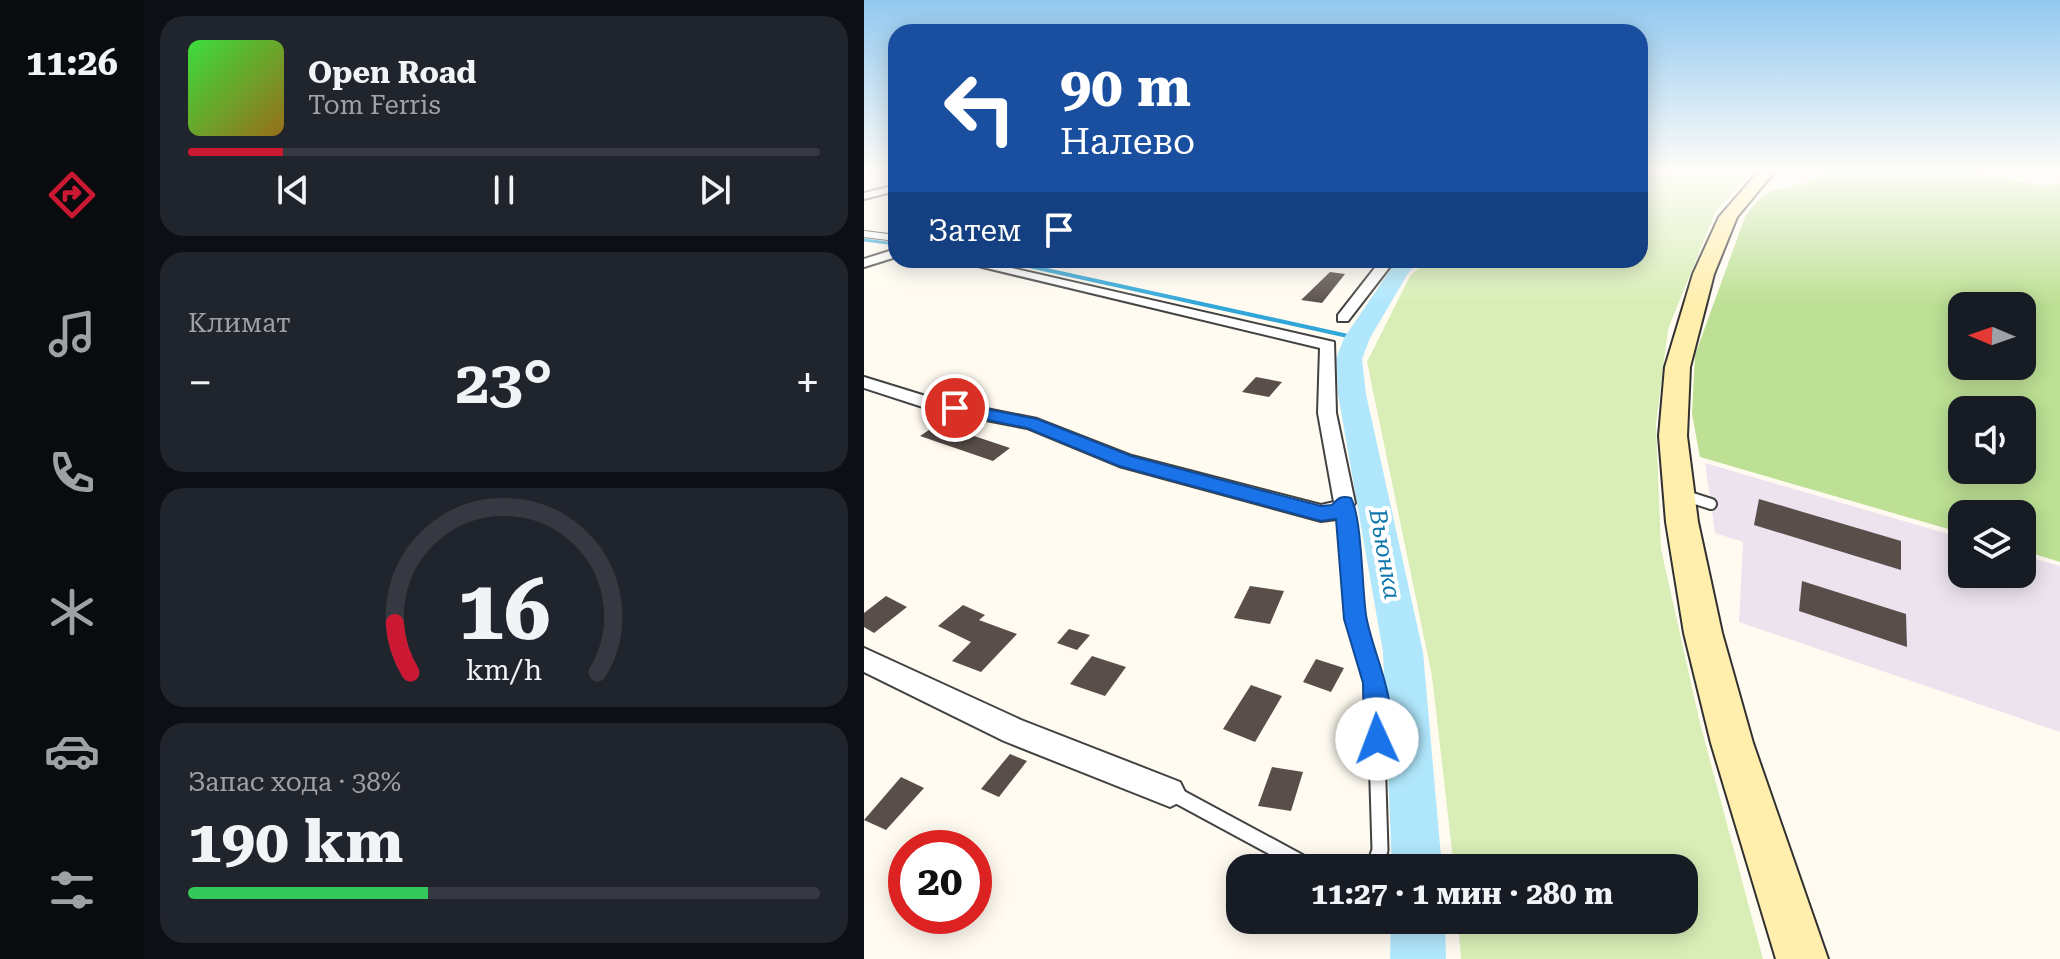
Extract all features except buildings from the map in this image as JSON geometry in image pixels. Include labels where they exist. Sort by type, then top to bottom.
[{"type":"main road","points":[[1728,216],[1718,236],[1680,353],[1674,416],[1678,494],[1704,639],[1755,817],[1802,959]]},
{"type":"street","points":[[864,263],[888,256]]},
{"type":"street","points":[[864,382],[929,403],[1031,423],[1126,461],[1321,513],[1338,512],[1345,503],[1327,413],[1328,345],[995,268]]},
{"type":"street","points":[[1343,318],[1382,268]]},
{"type":"street","points":[[864,659],[1014,731],[1170,792]]},
{"type":"lane","points":[[864,234],[888,237]]},
{"type":"lane","points":[[1678,494],[1711,504]]},
{"type":"lane","points":[[1345,503],[1355,619],[1375,683],[1379,854]]},
{"type":"lane","points":[[1170,792],[1285,854]]},
{"type":"shaded area","points":[[1705,463],[1948,534],[1948,588],[2036,588],[2036,559],[2060,566],[2060,732],[1739,622],[1743,542],[1715,533]]},
{"type":"green space","points":[[1648,216],[1714,216],[1668,329],[1656,424],[1661,549],[1700,723],[1763,959],[1461,959],[1459,934],[1698,934],[1698,854],[1452,854],[1432,676],[1367,362],[1410,276],[1419,268],[1648,268]]},
{"type":"green space","points":[[1746,216],[2060,216],[2060,562],[2036,554],[2036,500],[1948,500],[1948,529],[1700,457],[1692,414],[1695,355]]},
{"type":"waterway","points":[[864,240],[888,243]]},
{"type":"waterway","points":[[1038,268],[1357,338]]},
{"type":"waterway","name":"Вьюнка","points":[[1401,268],[1357,338],[1349,359],[1352,394],[1403,652],[1416,854]]},
{"type":"waterway","name":"Вьюнка","points":[[1418,934],[1418,959]]},
{"type":"route","points":[[955,408],[1031,423],[1126,461],[1321,513],[1338,512],[1345,503],[1355,619],[1375,683],[1377,739]]}]
